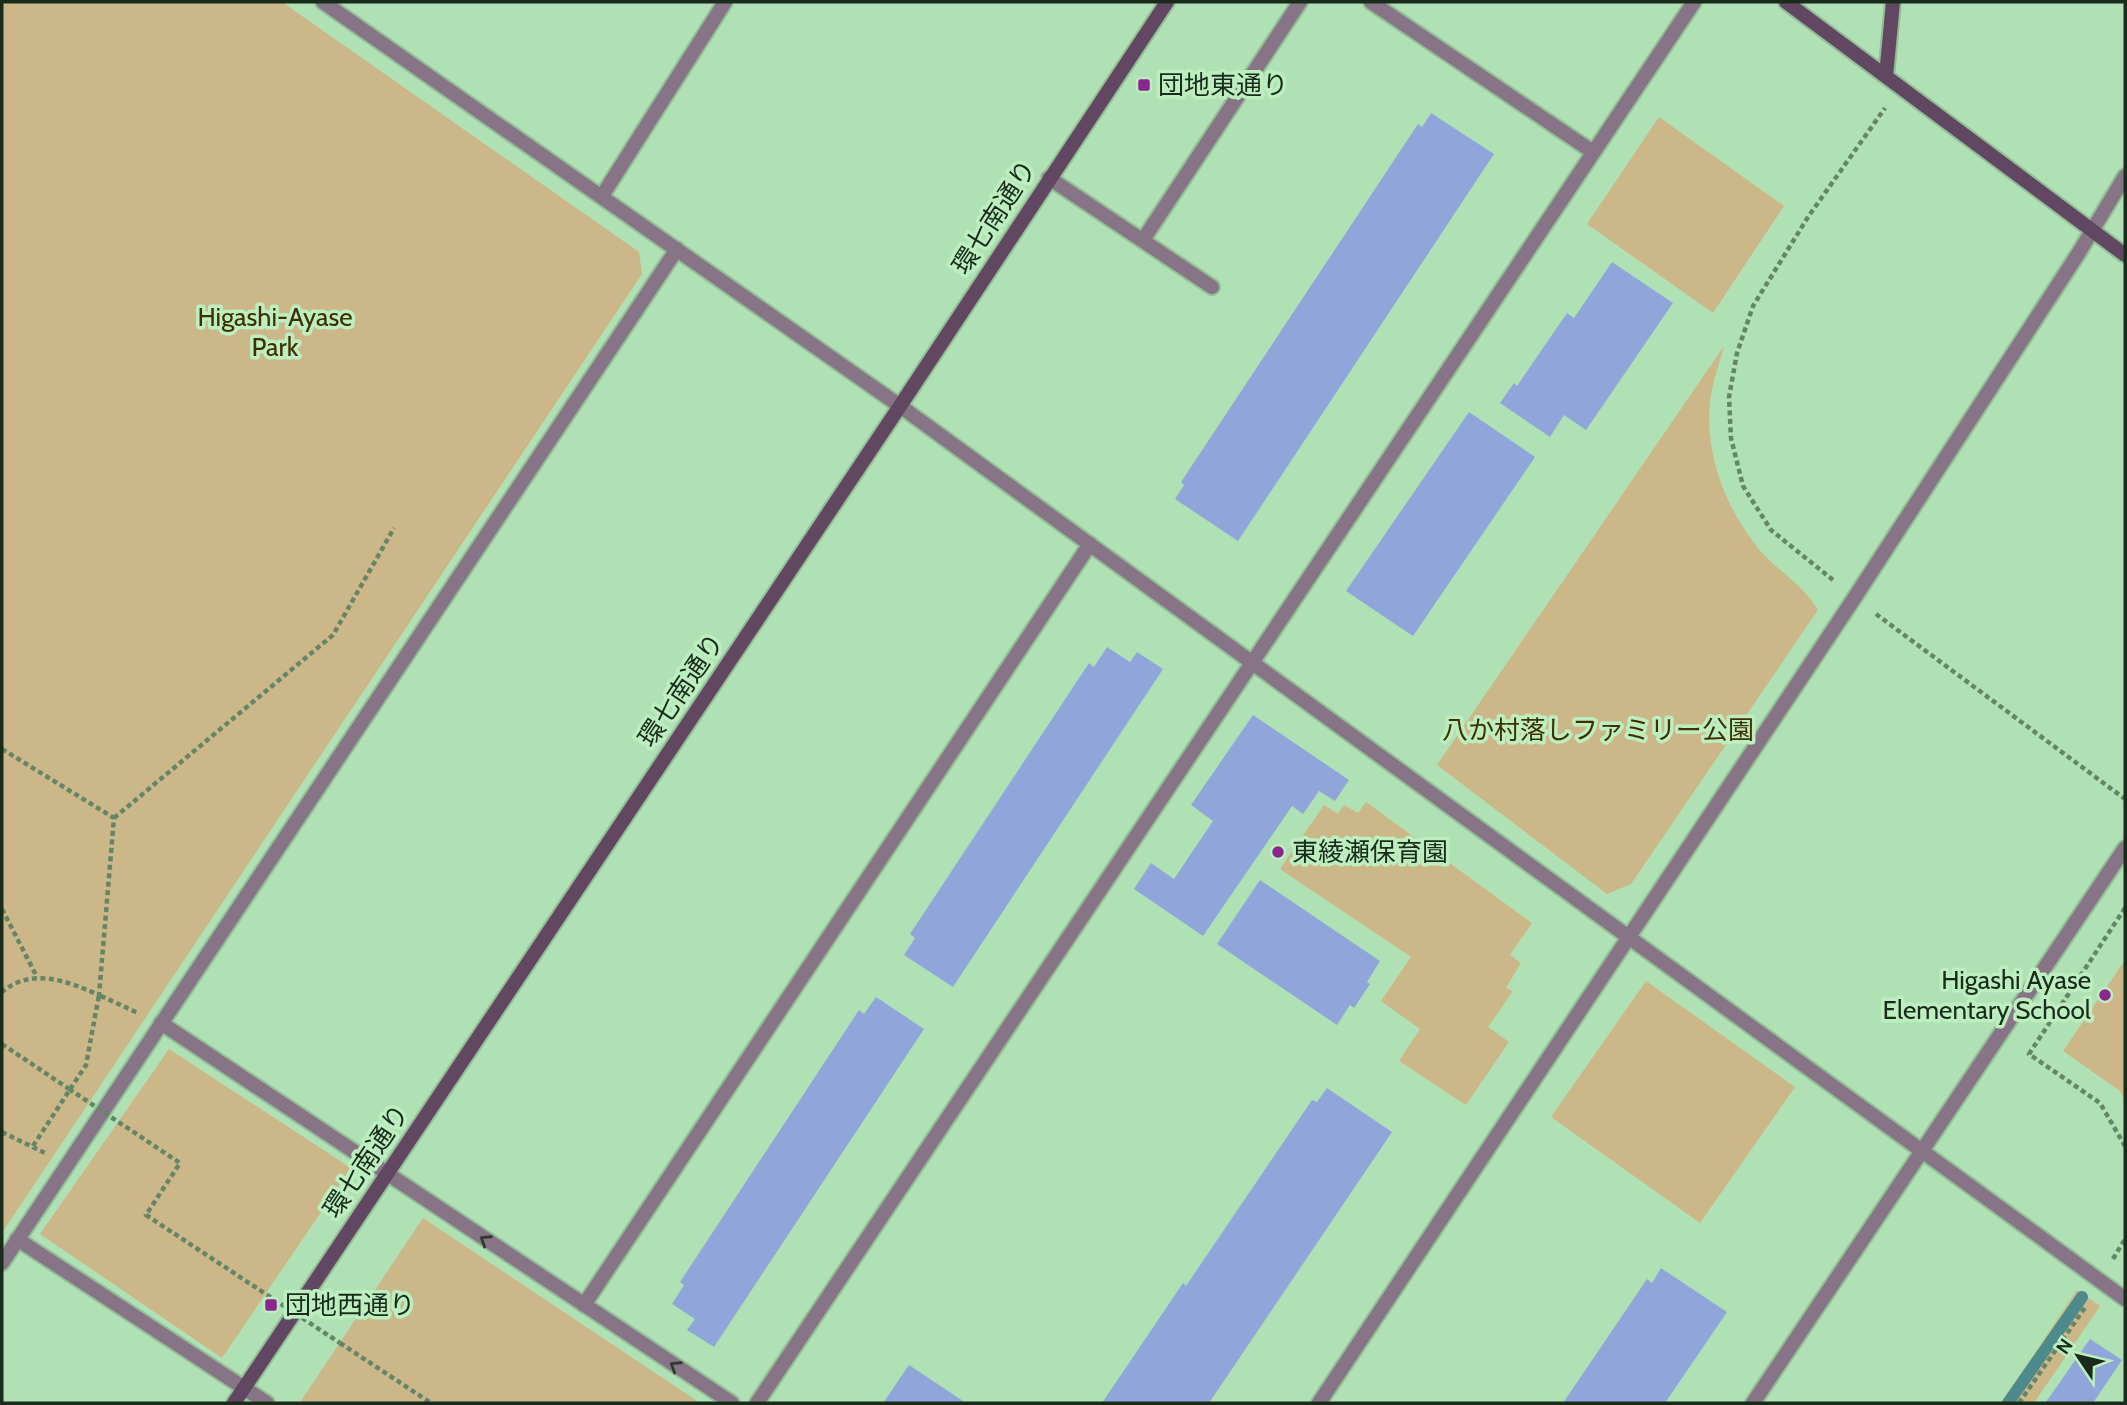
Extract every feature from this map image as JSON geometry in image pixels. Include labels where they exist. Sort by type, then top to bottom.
[{"type":"street","points":[[323,2],[900,406],[2125,1299]]},
{"type":"street","points":[[602,196],[725,2]]},
{"type":"street","name":"環七南通り","points":[[234,1403],[1167,2]]},
{"type":"street","points":[[1143,240],[1300,2]]},
{"type":"street","points":[[1371,2],[1593,152]]},
{"type":"street","points":[[757,1403],[1694,2]]},
{"type":"street","points":[[1786,2],[2125,255]]},
{"type":"street","points":[[1886,76],[1893,2]]},
{"type":"street","points":[[1319,1403],[1855,597],[2093,231],[2125,176]]},
{"type":"street","points":[[1049,178],[1212,287]]},
{"type":"street","points":[[2,1263],[677,249]]},
{"type":"street","points":[[584,1306],[1090,544]]},
{"type":"street","points":[[1753,1403],[2125,848]]},
{"type":"street","points":[[161,1023],[732,1403]]},
{"type":"street","points":[[17,1239],[268,1403]]},
{"type":"path","points":[[1900,87],[1808,217],[1753,306],[1737,353],[1729,397],[1731,438],[1743,486],[1771,530],[1855,597],[2125,799]]},
{"type":"path","points":[[33,1146],[86,1065],[99,995],[114,818],[333,635],[394,528]]},
{"type":"path","points":[[2,749],[114,818]]},
{"type":"path","points":[[2125,908],[2029,1054],[2101,1103],[2125,1146]]},
{"type":"path","points":[[2,909],[37,976]]},
{"type":"path","points":[[2,992],[13,983],[37,976],[71,983],[161,1023]]},
{"type":"path","points":[[2,1044],[180,1163],[146,1215],[431,1403]]},
{"type":"path","points":[[2,1132],[33,1146],[66,1167]]},
{"type":"path","points":[[2019,1403],[2102,1282],[2125,1239]]},
{"type":"green space","name":"Higashi-Ayase Park","points":[[2,2],[282,2],[639,252],[642,274],[2,1233]]},
{"type":"green space","points":[[1659,117],[1784,206],[1713,313],[1587,224]]},
{"type":"green space","name":"八か村落しファミリー公園","points":[[1724,346],[1712,389],[1709,423],[1720,480],[1736,516],[1758,548],[1805,593],[1818,610],[1631,884],[1607,894],[1437,765]]},
{"type":"green space","points":[[1366,802],[1532,923],[1510,955],[1521,963],[1506,988],[1513,991],[1488,1027],[1509,1042],[1466,1105],[1399,1061],[1420,1029],[1381,1001],[1411,957],[1280,869],[1324,805],[1338,814],[1344,805],[1358,813]]},
{"type":"green space","points":[[2125,960],[2125,1101],[2120,1091],[2063,1051]]},
{"type":"green space","points":[[1646,981],[1795,1087],[1700,1223],[1551,1117]]},
{"type":"green space","points":[[169,1049],[351,1168],[222,1358],[40,1234]]},
{"type":"green space","points":[[423,1218],[700,1403],[301,1401]]},
{"type":"green space","points":[[2077,1290],[2100,1306],[2034,1403],[2001,1403]]},
{"type":"building","points":[[1431,113],[1494,154],[1238,541],[1175,499],[1184,485],[1181,482],[1418,124],[1422,127]]},
{"type":"building","points":[[1612,262],[1673,303],[1586,430],[1564,415],[1550,437],[1500,403],[1514,383],[1517,386],[1567,313],[1574,318]]},
{"type":"building","points":[[1469,412],[1535,457],[1413,636],[1346,591]]},
{"type":"building","points":[[1107,647],[1130,662],[1137,652],[1163,669],[953,987],[904,955],[915,938],[910,934],[1089,663],[1094,667]]},
{"type":"building","points":[[1253,715],[1349,780],[1335,801],[1319,791],[1303,814],[1292,806],[1203,936],[1134,889],[1151,863],[1174,879],[1213,821],[1191,805]]},
{"type":"building","points":[[1260,880],[1380,961],[1367,982],[1370,984],[1354,1008],[1350,1005],[1337,1025],[1217,944]]},
{"type":"building","points":[[876,997],[924,1029],[714,1347],[687,1330],[695,1319],[672,1304],[684,1285],[680,1282],[859,1010],[864,1014]]},
{"type":"building","points":[[1327,1088],[1392,1132],[1209,1403],[1102,1403],[1183,1283],[1186,1286],[1312,1100],[1317,1102]]},
{"type":"building","points":[[1661,1268],[1727,1312],[1665,1403],[1563,1403],[1647,1279],[1652,1283]]},
{"type":"building","points":[[2090,1339],[2122,1360],[2093,1403],[2046,1402]]},
{"type":"building","points":[[909,1365],[966,1403],[883,1403]]},
{"type":"waterway","points":[[2008,1403],[2082,1297]]},
{"type":"place","name":"団地東通り","points":[[1144,85]]},
{"type":"place","name":"東綾瀬保育園","points":[[1278,852]]},
{"type":"place","name":"Higashi Ayase Elementary School","points":[[2105,995]]},
{"type":"place","name":"団地西通り","points":[[271,1305]]}]
